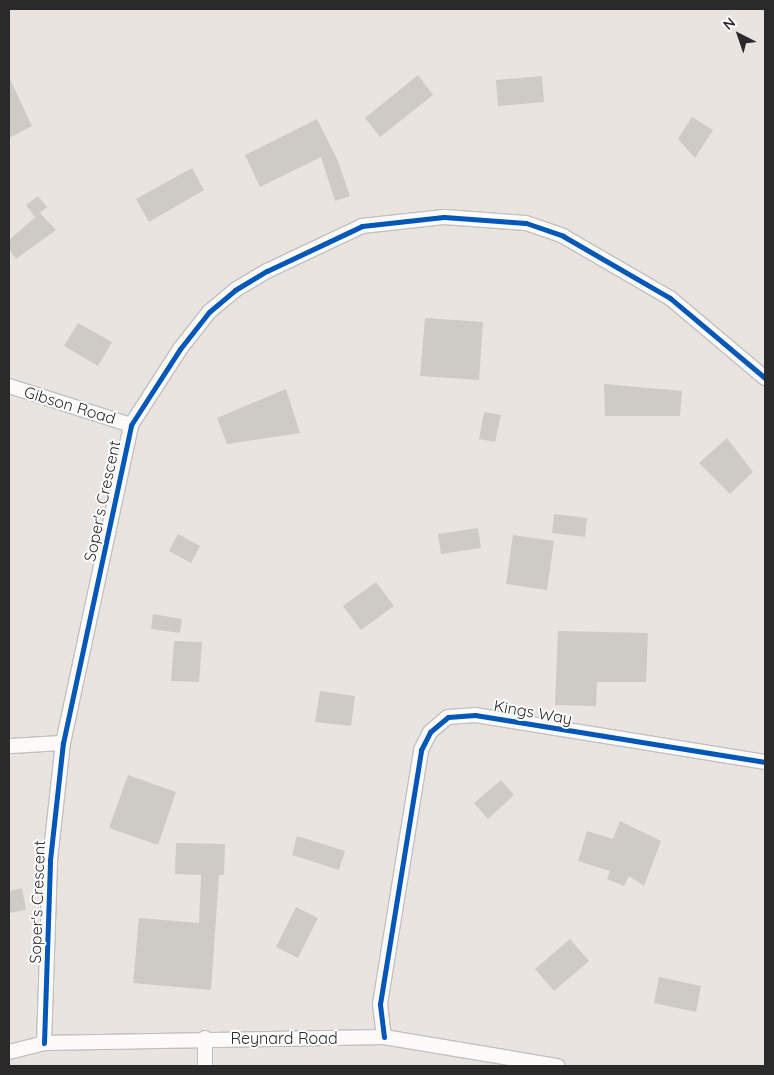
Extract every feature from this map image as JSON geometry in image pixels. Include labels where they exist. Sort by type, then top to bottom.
[{"type":"street","name":"Soper's Crescent","points":[[44,1044],[51,842],[63,743],[131,425],[180,349],[209,312],[235,290],[362,226],[444,217],[526,223],[563,236],[622,268],[670,298],[765,378]]},
{"type":"street","name":"Gibson Road","points":[[9,386],[131,425]]},
{"type":"street","name":"Kings Way","points":[[384,1038],[380,1004],[421,750],[430,732],[448,717],[475,715],[765,762]]},
{"type":"street","points":[[9,746],[63,743]]},
{"type":"street","points":[[205,1038],[205,1066]]},
{"type":"street","name":"Reynard Road","points":[[9,1052],[44,1044],[205,1038],[384,1038],[558,1066]]},
{"type":"building","points":[[418,75],[433,95],[380,137],[365,118]]},
{"type":"building","points":[[542,76],[544,102],[498,106],[496,80]]},
{"type":"building","points":[[9,77],[32,126],[9,138]]},
{"type":"building","points":[[692,117],[713,130],[695,158],[678,139]]},
{"type":"building","points":[[317,119],[338,161],[350,196],[335,201],[321,157],[260,187],[245,155]]},
{"type":"building","points":[[192,168],[204,190],[149,222],[136,199]]},
{"type":"building","points":[[38,196],[47,207],[35,217],[26,205]]},
{"type":"building","points":[[40,213],[56,230],[16,259],[9,249],[9,240]]},
{"type":"building","points":[[425,318],[483,322],[479,380],[420,376]]},
{"type":"building","points":[[78,323],[112,342],[98,366],[64,346]]},
{"type":"building","points":[[604,384],[682,391],[680,416],[605,416]]},
{"type":"building","points":[[286,389],[300,433],[227,444],[217,418]]},
{"type":"building","points":[[484,412],[501,415],[495,442],[479,439]]},
{"type":"building","points":[[727,438],[753,472],[730,494],[699,463]]},
{"type":"building","points":[[554,514],[587,518],[585,537],[552,533]]},
{"type":"building","points":[[478,528],[481,548],[441,554],[438,534]]},
{"type":"building","points":[[178,534],[200,546],[191,563],[169,551]]},
{"type":"building","points":[[513,535],[554,541],[547,590],[506,584]]},
{"type":"building","points":[[376,582],[394,606],[361,630],[343,606]]},
{"type":"building","points":[[153,614],[182,619],[180,633],[151,629]]},
{"type":"building","points":[[558,631],[648,633],[646,682],[597,682],[596,706],[555,705]]},
{"type":"building","points":[[174,641],[202,642],[199,682],[171,681]]},
{"type":"building","points":[[320,691],[355,696],[351,726],[315,722]]},
{"type":"building","points":[[128,775],[176,792],[158,845],[109,828]]},
{"type":"building","points":[[501,780],[514,795],[488,819],[474,803]]},
{"type":"building","points":[[620,821],[661,841],[644,886],[629,876],[624,886],[607,879],[610,871],[578,861],[587,831],[613,839]]},
{"type":"building","points":[[297,836],[345,851],[339,870],[292,855]]},
{"type":"building","points":[[176,843],[225,844],[224,875],[219,875],[211,990],[133,983],[139,918],[199,923],[201,875],[175,874]]},
{"type":"building","points":[[22,888],[26,910],[9,913],[9,891]]},
{"type":"building","points":[[296,907],[318,918],[298,958],[276,947]]},
{"type":"building","points":[[570,939],[589,961],[554,991],[535,969]]},
{"type":"building","points":[[659,977],[701,986],[696,1012],[654,1003]]},
{"type":"cycle path","points":[[44,1043],[50,860],[63,743],[131,425],[180,349],[209,312],[235,290],[267,271],[362,226],[444,217],[526,223],[563,236],[670,298],[765,378]]},
{"type":"cycle path","points":[[384,1037],[380,1004],[421,750],[430,732],[448,717],[475,715],[765,762]]}]
